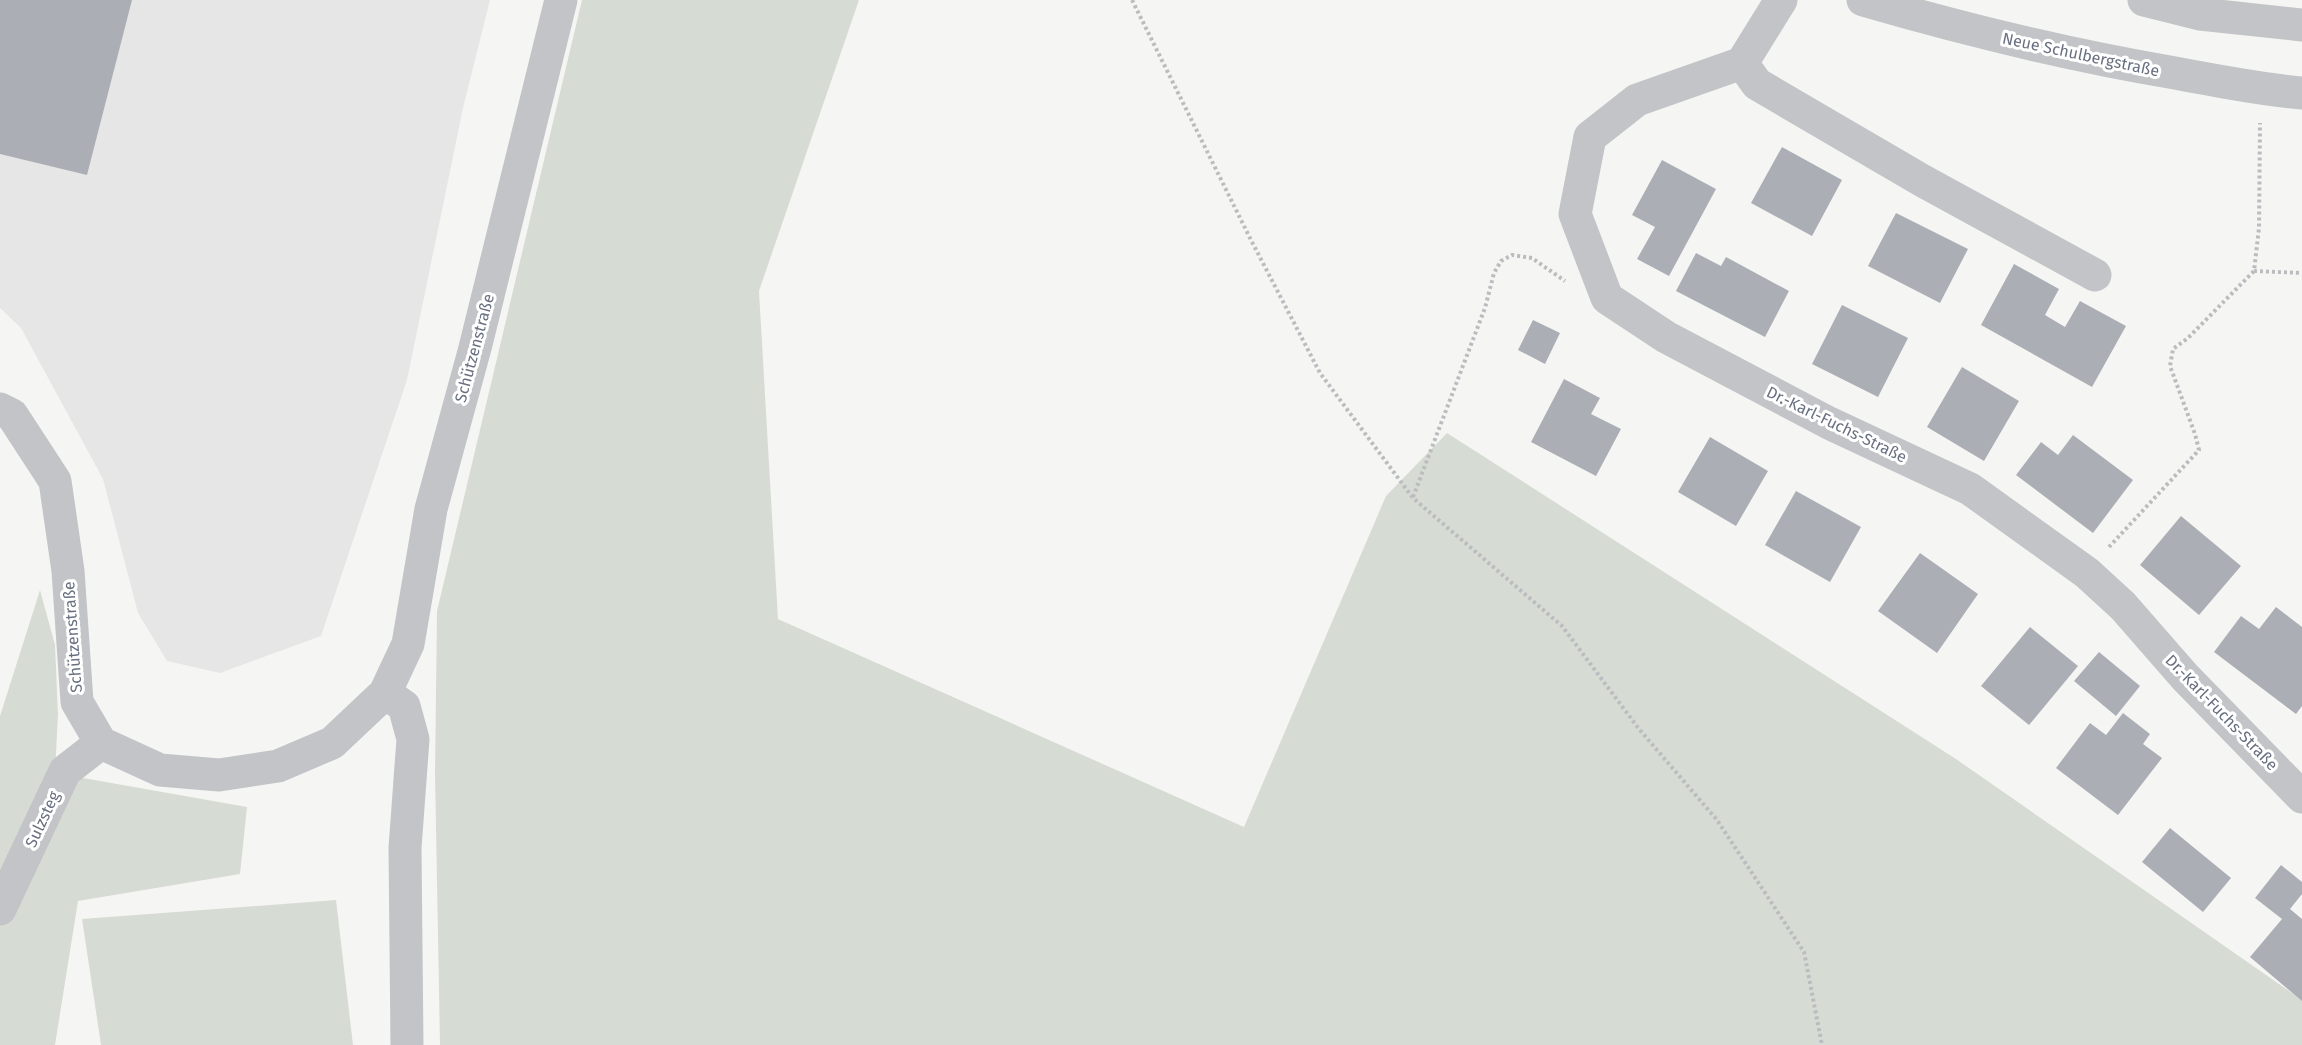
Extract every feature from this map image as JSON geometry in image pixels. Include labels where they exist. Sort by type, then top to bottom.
[{"type":"street","name":"Schützenstraße","points":[[0,409],[12,415],[54,481],[68,571],[77,702],[101,743],[160,770],[219,775],[278,766],[332,743],[385,693],[408,644],[431,509],[475,348],[561,0]]},
{"type":"street","points":[[1607,298],[1575,213],[1590,136],[1637,100],[1742,63],[1781,0]]},
{"type":"street","name":"Neue Schulbergstraße","points":[[1863,0],[1954,26],[2109,62],[2264,89],[2302,93]]},
{"type":"street","points":[[2144,0],[2200,14],[2302,25]]},
{"type":"street","points":[[1742,63],[1757,84],[1923,181],[2094,274]]},
{"type":"street","name":"Dr.-Karl-Fuchs-Straße","points":[[1607,298],[1666,337],[1829,423],[1970,489],[2087,573],[2123,606],[2186,677],[2302,797]]},
{"type":"street","points":[[385,693],[404,706],[413,739],[405,848],[407,1045]]},
{"type":"street","name":"Sulzsteg","points":[[0,909],[64,771],[101,743]]},
{"type":"path","points":[[1132,0],[1245,230],[1320,373],[1413,498],[1562,626],[1639,729],[1717,820],[1804,952],[1822,1045]]},
{"type":"path","points":[[2087,573],[2199,450],[2196,434],[2170,366],[2173,349],[2188,338],[2254,271],[2259,228],[2260,126],[2264,89]]},
{"type":"path","points":[[1413,498],[1485,308],[1494,273],[1501,261],[1512,255],[1532,258],[1559,279],[1607,298]]},
{"type":"path","points":[[2254,271],[2302,273]]},
{"type":"shaded area","points":[[0,0],[490,0],[463,108],[407,380],[321,636],[220,673],[167,661],[138,613],[103,479],[21,328],[0,308]]},
{"type":"shaded area","points":[[582,0],[859,0],[759,291],[778,619],[1244,827],[1386,496],[1447,433],[1956,759],[2302,1000],[2302,1045],[440,1045],[435,773],[437,611]]},
{"type":"shaded area","points":[[40,590],[55,645],[58,714],[55,773],[247,807],[240,874],[78,901],[55,1045],[0,1045],[0,716]]},
{"type":"shaded area","points":[[336,900],[353,1045],[101,1045],[82,919]]},
{"type":"building","points":[[0,0],[132,0],[87,175],[0,154]]},
{"type":"building","points":[[1782,147],[1842,180],[1812,236],[1751,203]]},
{"type":"building","points":[[1662,160],[1716,189],[1669,276],[1637,259],[1655,227],[1632,215]]},
{"type":"building","points":[[1896,213],[1968,249],[1940,303],[1868,266]]},
{"type":"building","points":[[1696,253],[1721,266],[1726,257],[1789,291],[1765,337],[1676,291]]},
{"type":"building","points":[[2014,264],[2059,289],[2045,315],[2065,327],[2080,301],[2126,326],[2092,387],[1981,325]]},
{"type":"building","points":[[1842,305],[1908,338],[1878,397],[1812,364]]},
{"type":"building","points":[[1533,320],[1560,333],[1545,364],[1518,350]]},
{"type":"building","points":[[1962,367],[2019,401],[1984,461],[1927,427]]},
{"type":"building","points":[[1564,379],[1600,398],[1591,414],[1621,429],[1596,476],[1531,442]]},
{"type":"building","points":[[2073,435],[2133,480],[2093,533],[2016,475],[2041,442],[2058,455]]},
{"type":"building","points":[[1710,437],[1768,471],[1736,526],[1678,492]]},
{"type":"building","points":[[1796,491],[1861,527],[1830,582],[1765,545]]},
{"type":"building","points":[[2181,516],[2241,566],[2199,615],[2140,565]]},
{"type":"building","points":[[1920,553],[1978,594],[1937,653],[1878,611]]},
{"type":"building","points":[[2276,607],[2302,627],[2302,706],[2296,714],[2214,652],[2241,616],[2259,629]]},
{"type":"building","points":[[2030,627],[2078,666],[2029,725],[1981,686]]},
{"type":"building","points":[[2099,652],[2140,686],[2116,716],[2074,681]]},
{"type":"building","points":[[2123,713],[2150,734],[2143,744],[2162,758],[2118,815],[2056,768],[2090,723],[2106,735]]},
{"type":"building","points":[[2170,828],[2231,878],[2203,912],[2142,862]]},
{"type":"building","points":[[2281,865],[2302,882],[2302,894],[2290,909],[2302,919],[2302,1001],[2250,957],[2282,919],[2255,898]]}]
